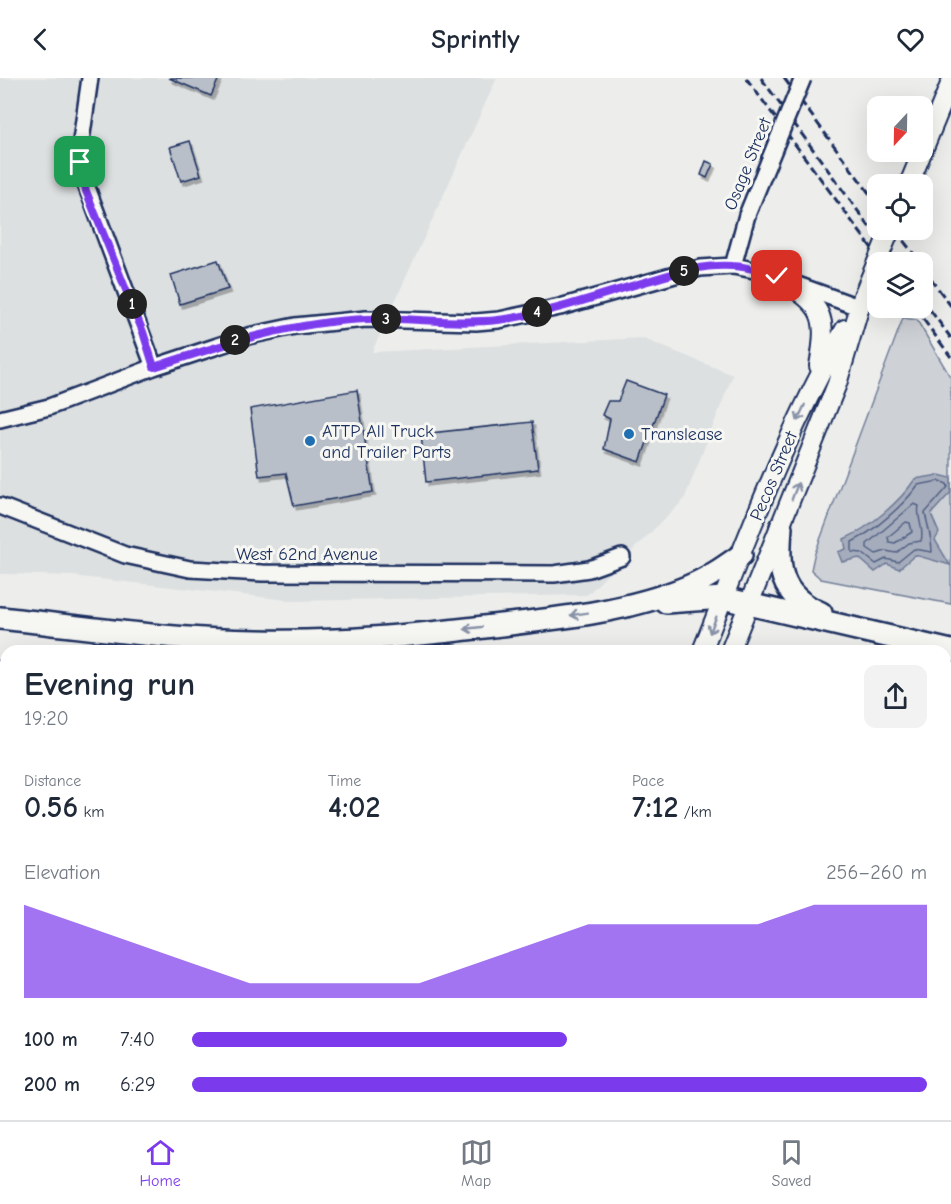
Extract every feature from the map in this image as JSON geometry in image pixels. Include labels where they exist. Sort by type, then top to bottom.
[{"type":"highway","points":[[781,527],[780,568],[794,597],[806,606],[860,629]]},
{"type":"highway","points":[[0,618],[242,640],[339,641],[532,622],[626,605],[686,588],[715,573],[741,555]]},
{"type":"highway","points":[[626,605],[723,598],[926,645]]},
{"type":"highway","points":[[0,626],[141,645]]},
{"type":"main road","points":[[913,174],[951,82]]},
{"type":"main road","name":"Pecos Street","points":[[732,645],[837,384],[861,301],[886,240]]},
{"type":"main road","points":[[777,276],[809,299],[820,312],[823,342],[817,377]]},
{"type":"main road","name":"Pecos Street","points":[[704,645],[784,450],[817,377],[861,301]]},
{"type":"street","points":[[90,78],[81,141],[82,174],[154,367]]},
{"type":"street","name":"Osage Street","points":[[734,266],[747,215],[803,78]]},
{"type":"street","points":[[921,174],[951,92]]},
{"type":"street","points":[[0,419],[49,407],[154,367],[248,336],[295,326],[366,319],[477,322],[499,320],[560,307],[682,271],[734,266],[861,301]]},
{"type":"street","name":"West 62nd Avenue","points":[[0,506],[147,561],[223,572],[554,574],[589,569],[622,557]]},
{"type":"shaded area","points":[[0,78],[497,78],[372,352],[642,338],[733,375],[684,500],[587,595],[296,601],[71,576],[0,574]]},
{"type":"shaded area","points":[[903,318],[917,320],[951,378],[951,604],[821,579],[811,570],[814,556]]},
{"type":"water","points":[[939,475],[951,478],[951,492],[931,514],[939,533],[935,540],[950,565],[915,555],[899,569],[887,564],[875,572],[859,558],[842,562],[838,552],[846,549],[844,539],[883,514],[901,497],[915,479]]},
{"type":"building","points":[[169,78],[219,78],[211,96]]},
{"type":"building","points":[[190,141],[201,175],[181,181],[170,147]]},
{"type":"building","points":[[706,161],[713,164],[707,178],[701,175]]},
{"type":"building","points":[[218,260],[228,289],[180,304],[171,275]]},
{"type":"building","name":"Translease","points":[[626,381],[664,395],[640,462],[604,449],[610,419],[602,415],[608,401],[618,401]]},
{"type":"building","name":"ATTP All Truck and Trailer Parts","points":[[357,390],[373,492],[294,506],[286,473],[259,476],[250,409]]},
{"type":"building","points":[[532,422],[538,469],[426,482],[421,434]]},
{"type":"railway","points":[[746,78],[875,252]]},
{"type":"railway","points":[[761,78],[888,252]]},
{"type":"railway","points":[[784,78],[867,190]]},
{"type":"railway","points":[[903,240],[912,252]]},
{"type":"railway","points":[[933,282],[951,306]]},
{"type":"railway","points":[[933,314],[951,338]]},
{"type":"railway","points":[[922,318],[951,357]]},
{"type":"place","name":"Translease","points":[[629,434]]},
{"type":"place","name":"ATTP All Truck and Trailer Parts","points":[[310,441]]},
{"type":"route","points":[[80,162],[86,191],[95,216],[143,332],[154,367],[248,336],[295,326],[333,321],[391,318],[454,322],[499,320],[560,307],[682,271],[714,266],[734,266],[777,276]]}]
